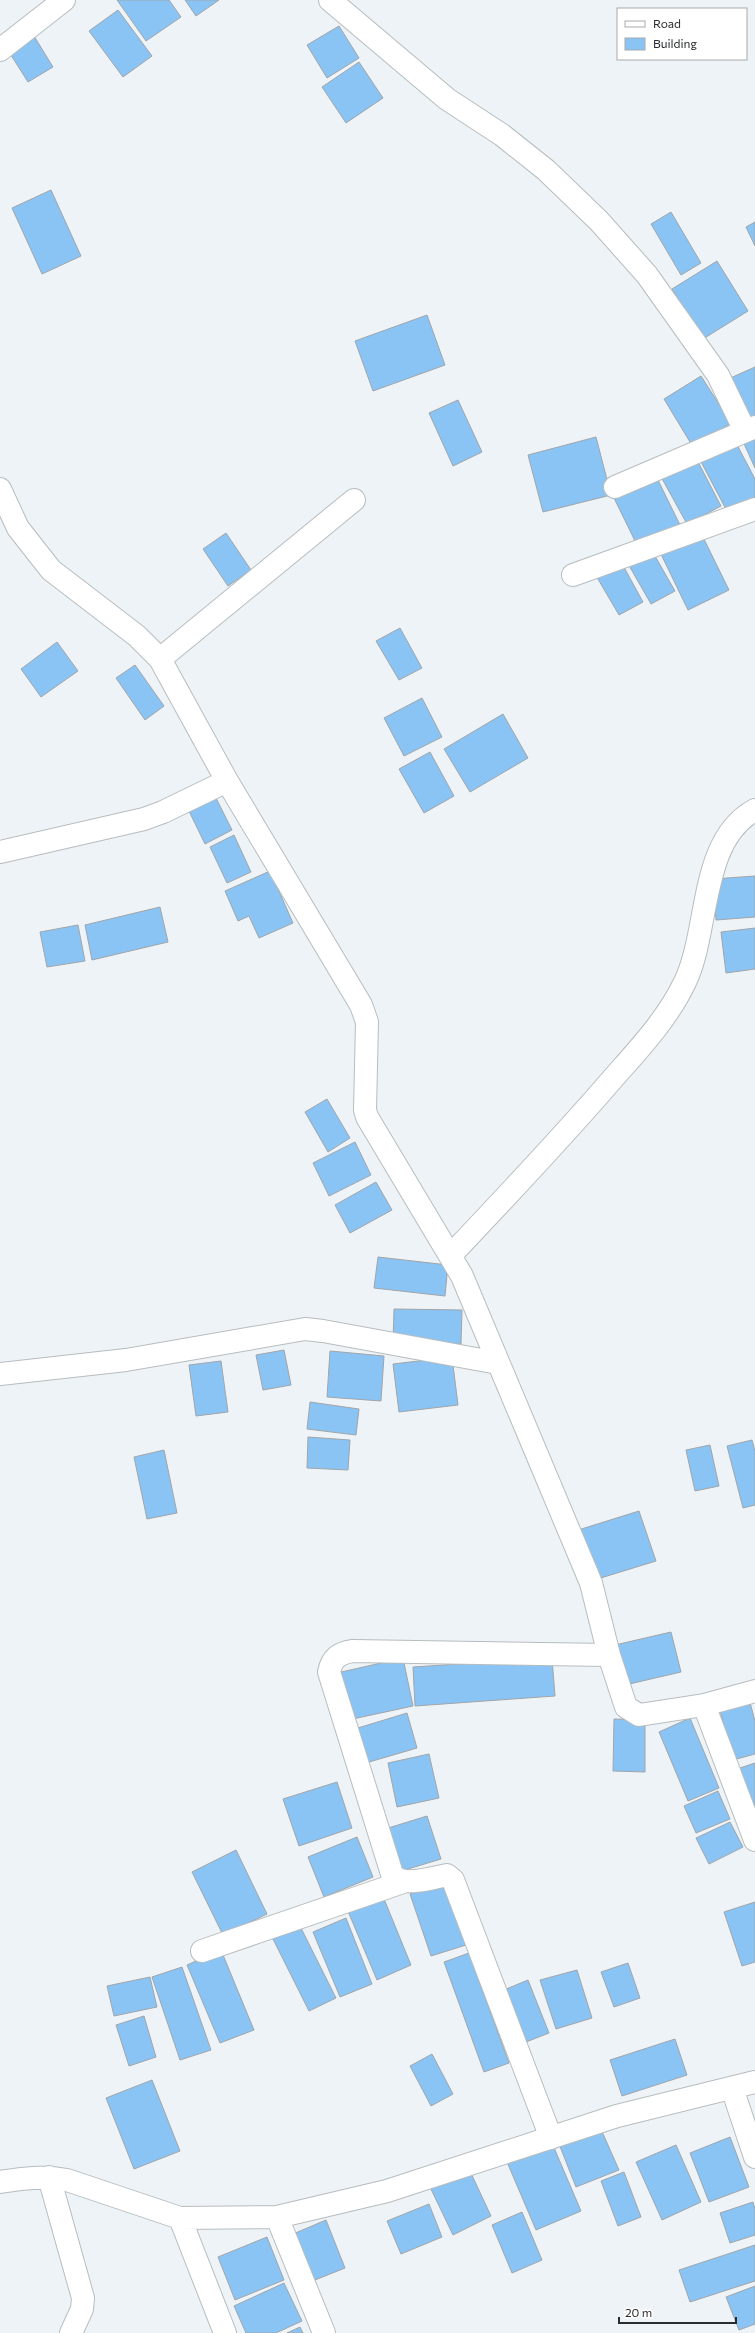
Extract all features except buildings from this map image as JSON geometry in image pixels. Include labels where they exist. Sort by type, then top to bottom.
[{"type":"street","points":[[330,0],[447,99],[502,135],[546,170],[599,221],[647,275],[709,362],[750,429],[615,487]]},
{"type":"street","points":[[0,50],[54,4]]},
{"type":"street","points":[[0,489],[18,528],[51,570],[137,636],[160,659],[227,781],[361,1005],[367,1022],[365,1110],[367,1117],[407,1186],[451,1255],[591,1583],[609,1655],[626,1707],[639,1715],[704,1705],[755,1691]]},
{"type":"street","points":[[160,659],[354,500]]},
{"type":"street","points":[[573,575],[755,509]]},
{"type":"street","points":[[0,852],[144,819],[163,812],[227,781]]},
{"type":"street","points":[[451,1255],[557,1143],[656,1029],[686,980],[693,961],[714,869],[727,834],[755,810]]},
{"type":"street","points":[[0,1374],[126,1360],[305,1329],[498,1363]]},
{"type":"street","points":[[403,1882],[395,1879],[392,1874],[333,1689],[329,1672],[331,1662],[343,1653],[353,1651],[609,1655]]},
{"type":"street","points":[[704,1705],[755,1840]]},
{"type":"street","points":[[202,1951],[403,1882],[447,1875],[453,1880],[551,2138]]},
{"type":"street","points":[[0,2182],[27,2177],[49,2177],[67,2180],[180,2218],[277,2217],[387,2191],[617,2116],[755,2082]]},
{"type":"street","points":[[732,2088],[755,2157]]},
{"type":"street","points":[[49,2177],[83,2298],[82,2309],[71,2333]]},
{"type":"street","points":[[277,2217],[324,2333]]},
{"type":"street","points":[[180,2218],[225,2333]]}]
